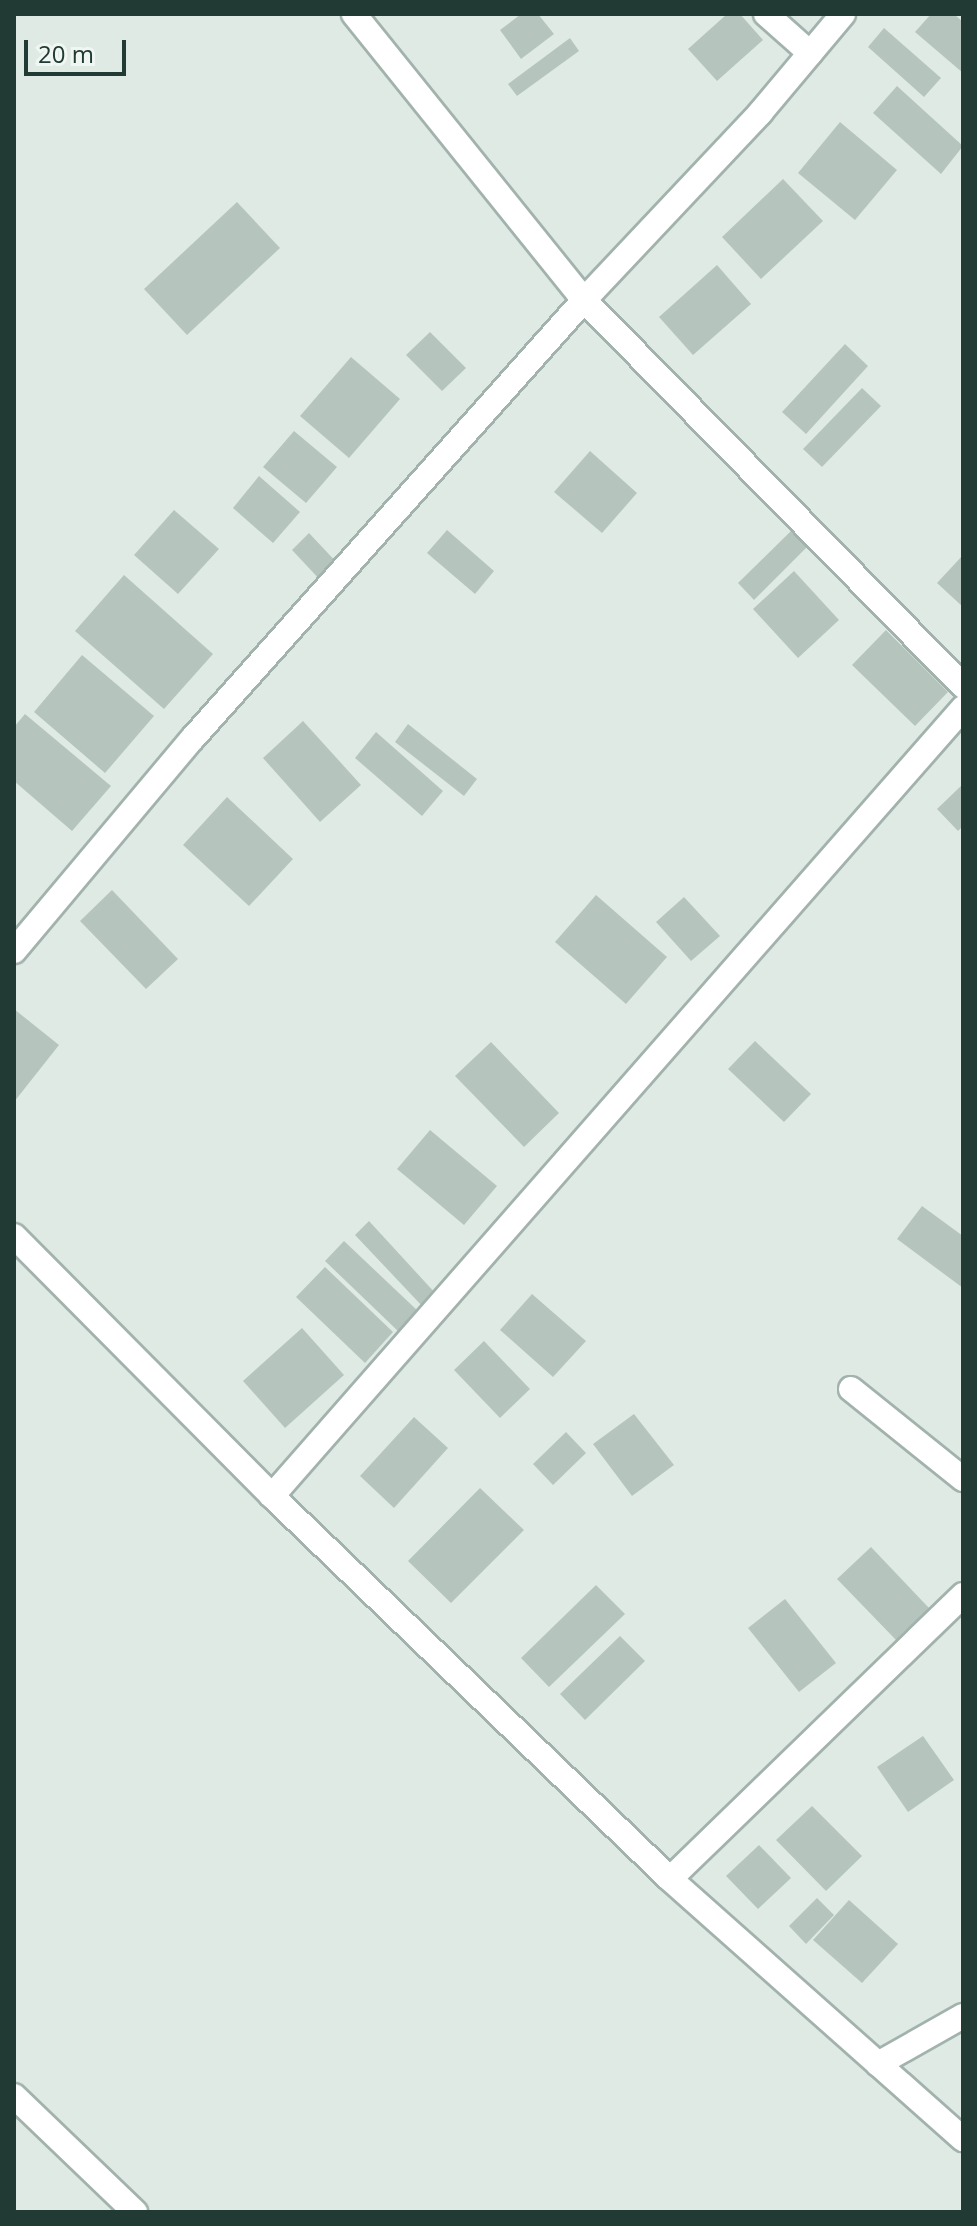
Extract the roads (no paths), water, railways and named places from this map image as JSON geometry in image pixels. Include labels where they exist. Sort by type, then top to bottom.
[{"type":"street","points":[[354,14],[584,300],[963,686]]},
{"type":"street","points":[[766,14],[810,53]]},
{"type":"street","points":[[14,951],[193,738],[843,14]]},
{"type":"street","points":[[272,1496],[963,708]]},
{"type":"street","points":[[14,1236],[272,1496],[670,1879],[963,2139]]},
{"type":"street","points":[[851,1389],[963,1479]]},
{"type":"street","points":[[670,1879],[963,1595]]},
{"type":"street","points":[[878,2064],[963,2016]]},
{"type":"street","points":[[14,2096],[135,2212]]}]
